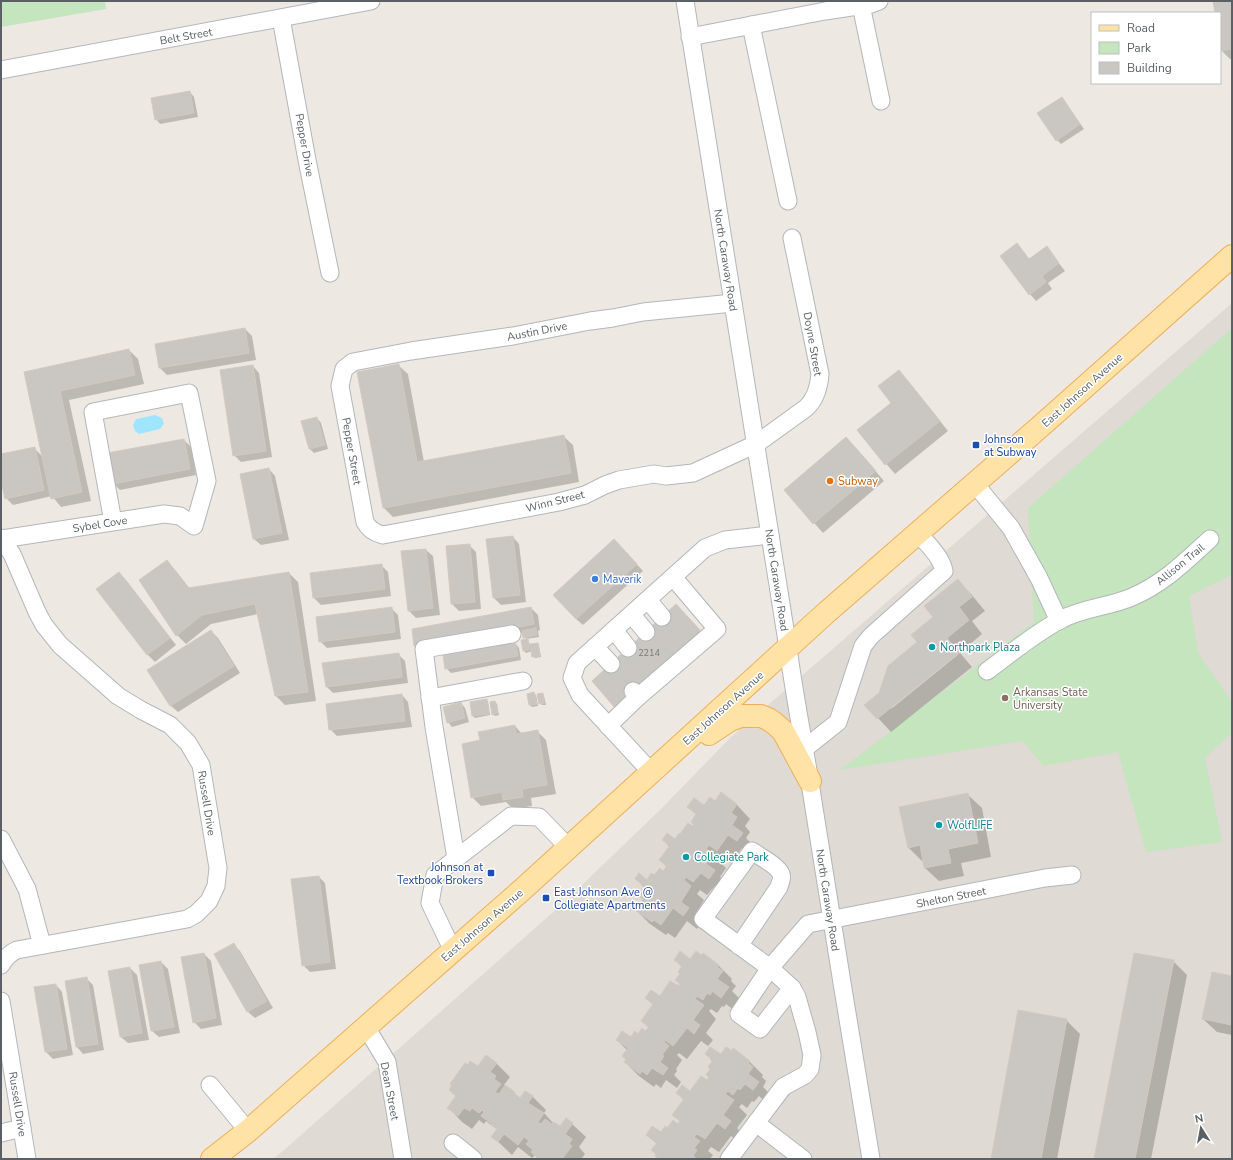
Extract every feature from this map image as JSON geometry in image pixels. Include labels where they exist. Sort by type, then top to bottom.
[{"type":"main road","name":"East Johnson Avenue","points":[[212,1159],[248,1131],[454,951],[652,773],[788,648],[1232,256]]},
{"type":"main road","points":[[652,773],[730,720],[749,715],[761,716],[768,719],[783,731],[810,781]]},
{"type":"street","name":"Belt Street","points":[[1,70],[371,1]]},
{"type":"street","name":"North Caraway Road","points":[[684,1],[756,444],[793,687],[810,781],[831,919],[871,1159]]},
{"type":"street","points":[[690,37],[871,4],[879,1]]},
{"type":"street","points":[[861,5],[881,101]]},
{"type":"street","name":"Pepper Drive","points":[[281,18],[307,160],[330,273]]},
{"type":"street","points":[[752,25],[788,201]]},
{"type":"street","name":"Doyne Street","points":[[756,444],[811,404],[818,390],[820,374],[792,238]]},
{"type":"street","name":"Austin Drive","points":[[344,369],[353,362],[410,351],[513,336],[643,312],[733,303]]},
{"type":"street","name":"Pepper Street","points":[[344,369],[340,386],[365,522],[372,530]]},
{"type":"street","name":"Sybel Cove","points":[[2,539],[113,522],[164,514],[180,516],[194,526],[207,481],[189,393],[93,412],[113,522]]},
{"type":"street","name":"Winn Street","points":[[372,530],[383,534],[559,502],[585,495],[619,480],[654,474],[666,476],[693,473],[756,444]]},
{"type":"street","points":[[975,484],[1011,528],[1039,578],[1059,621]]},
{"type":"street","points":[[804,749],[838,722],[863,646],[870,636],[944,571],[943,563],[918,533]]},
{"type":"street","points":[[652,773],[580,695],[572,678],[577,663],[706,548],[726,540],[770,536]]},
{"type":"street","name":"Russell Drive","points":[[1,965],[13,952],[42,945],[187,919],[196,914],[209,901],[216,886],[218,868],[201,765],[188,743],[170,726],[118,696],[60,645],[44,625],[12,554],[2,539]]},
{"type":"street","name":"Allison Trail","points":[[987,671],[1026,642],[1059,621],[1075,614],[1107,606],[1133,597],[1168,577],[1210,539]]},
{"type":"street","points":[[608,726],[636,694],[690,645],[717,629],[673,577]]},
{"type":"street","points":[[648,600],[662,616]]},
{"type":"street","points":[[632,615],[646,632]]},
{"type":"street","points":[[614,630],[628,648]]},
{"type":"street","points":[[456,858],[434,727],[424,649],[512,634]]},
{"type":"street","points":[[595,647],[611,664]]},
{"type":"street","points":[[430,698],[523,681]]},
{"type":"street","points":[[454,951],[430,903],[435,875],[511,816],[539,817],[569,848]]},
{"type":"street","points":[[1,839],[28,889],[42,945]]},
{"type":"street","points":[[729,1159],[783,1087],[805,1075],[810,1069],[812,1063],[812,1055],[807,1032],[797,997],[792,988],[770,968],[739,946],[703,919],[752,851],[777,869],[782,876],[782,880],[779,887],[739,946]]},
{"type":"street","name":"Shelton Street","points":[[792,988],[760,1029],[739,1014],[770,968],[808,924],[1045,878],[1072,875]]},
{"type":"street","name":"Russell Drive","points":[[1,1001],[27,1159]]},
{"type":"street","name":"Dean Street","points":[[366,1027],[387,1062],[402,1159]]},
{"type":"street","points":[[210,1085],[248,1131]]},
{"type":"street","points":[[756,1123],[803,1159]]},
{"type":"street","points":[[1,1133],[22,1128]]},
{"type":"street","points":[[454,1143],[473,1159]]},
{"type":"shaded area","name":"Arkansas State University","points":[[1232,303],[1232,1159],[273,1159],[559,907],[661,809],[730,738]]},
{"type":"green space","points":[[1,1],[105,1],[106,9],[1,27]]},
{"type":"green space","points":[[1232,328],[1232,575],[1189,596],[1198,653],[1232,702],[1232,733],[1205,758],[1222,842],[1146,852],[1118,752],[1043,766],[1023,741],[840,770],[1034,622],[1028,508]]},
{"type":"water","points":[[155,415],[162,418],[164,424],[160,429],[139,434],[135,431],[133,425],[136,419]]},
{"type":"building","points":[[1213,1],[1232,1],[1232,49],[1221,51],[1221,12],[1215,12]]},
{"type":"building","points":[[190,91],[194,113],[155,120],[151,98]]},
{"type":"building","points":[[1062,97],[1080,124],[1056,141],[1037,113]]},
{"type":"building","points":[[1017,243],[1029,259],[1047,246],[1059,263],[1042,276],[1046,282],[1029,295],[1000,256]]},
{"type":"building","points":[[245,328],[249,353],[159,368],[155,344]]},
{"type":"building","points":[[129,349],[135,375],[60,391],[82,492],[51,499],[24,372]]},
{"type":"building","points":[[399,364],[417,462],[564,435],[571,473],[383,508],[357,372]]},
{"type":"building","points":[[253,365],[266,451],[233,456],[220,370]]},
{"type":"building","points":[[899,370],[940,421],[885,465],[857,430],[891,403],[878,386]]},
{"type":"building","points":[[317,417],[325,445],[309,449],[301,421]]},
{"type":"building","name":"Subway","points":[[846,437],[876,471],[813,524],[784,490]]},
{"type":"building","points":[[184,439],[190,469],[113,484],[107,453]]},
{"type":"building","points":[[35,447],[44,490],[5,499],[1,481],[1,454]]},
{"type":"building","points":[[269,468],[282,533],[253,539],[240,474]]},
{"type":"building","points":[[513,536],[520,595],[493,598],[486,539]]},
{"type":"building","name":"Maverik","points":[[614,539],[637,564],[576,619],[553,595]]},
{"type":"building","points":[[470,544],[475,602],[451,604],[446,546]]},
{"type":"building","points":[[426,549],[433,608],[408,611],[401,551]]},
{"type":"building","points":[[167,560],[188,588],[289,572],[308,692],[275,696],[255,604],[202,615],[176,636],[139,580]]},
{"type":"building","points":[[382,564],[385,589],[313,598],[310,573]]},
{"type":"building","points":[[119,572],[170,638],[147,655],[96,589]]},
{"type":"building","name":"Northpark Plaza","points":[[958,579],[972,597],[959,607],[969,620],[947,638],[959,653],[877,719],[864,705],[879,693],[888,666],[917,642],[911,635],[933,617],[924,606]]},
{"type":"building","points":[[676,604],[700,630],[615,708],[592,681]]},
{"type":"building","points":[[392,607],[395,632],[319,642],[316,617]]},
{"type":"building","points":[[531,607],[534,624],[414,646],[412,629]]},
{"type":"building","points":[[536,628],[537,635],[523,638],[522,631]]},
{"type":"building","points":[[211,630],[234,666],[170,706],[147,670]]},
{"type":"building","points":[[528,639],[529,650],[523,651],[521,640]]},
{"type":"building","points":[[515,642],[518,656],[445,669],[443,655]]},
{"type":"building","points":[[538,643],[540,656],[532,657],[530,644]]},
{"type":"building","points":[[399,653],[402,677],[326,687],[322,663]]},
{"type":"building","points":[[534,692],[537,704],[529,705],[527,694]]},
{"type":"building","points":[[543,693],[544,703],[539,704],[537,694]]},
{"type":"building","points":[[402,694],[405,721],[329,730],[326,704]]},
{"type":"building","points":[[487,699],[489,714],[472,716],[470,702]]},
{"type":"building","points":[[495,701],[498,713],[492,715],[490,702]]},
{"type":"building","points":[[461,702],[465,718],[447,723],[443,707]]},
{"type":"building","points":[[515,725],[516,734],[538,730],[547,785],[522,789],[523,797],[503,800],[502,792],[471,798],[462,744],[480,740],[478,732]]},
{"type":"building","name":"Collegiate Park","points":[[721,792],[737,804],[731,813],[737,817],[732,825],[743,833],[737,841],[728,835],[717,851],[709,845],[706,849],[713,854],[706,864],[715,870],[709,879],[701,873],[693,882],[686,877],[684,880],[691,886],[681,902],[689,908],[683,916],[673,908],[661,925],[654,920],[652,922],[635,910],[643,899],[639,896],[646,887],[635,879],[639,873],[647,880],[651,873],[654,875],[660,868],[663,871],[667,866],[659,860],[670,845],[662,840],[667,833],[675,839],[688,823],[692,826],[694,824],[691,822],[696,814],[687,807],[694,798],[704,805],[710,797],[715,801]]},
{"type":"building","name":"WolfLIFE","points":[[968,793],[978,843],[948,849],[951,863],[924,868],[920,845],[908,848],[899,807]]},
{"type":"building","points":[[319,876],[330,962],[302,966],[291,879]]},
{"type":"building","points":[[234,943],[267,1001],[247,1012],[214,954]]},
{"type":"building","points":[[680,951],[690,959],[696,951],[701,955],[703,953],[719,965],[717,967],[723,971],[717,979],[729,987],[721,998],[712,991],[710,995],[707,993],[703,1000],[697,996],[695,999],[704,1005],[693,1020],[700,1025],[694,1034],[687,1028],[673,1046],[665,1040],[664,1042],[669,1046],[662,1055],[664,1056],[660,1062],[668,1068],[663,1075],[652,1068],[647,1075],[642,1071],[640,1074],[624,1062],[626,1059],[622,1056],[628,1048],[616,1040],[622,1031],[631,1037],[635,1031],[638,1034],[642,1028],[645,1031],[649,1027],[641,1021],[653,1004],[645,998],[651,990],[660,996],[670,981],[679,986],[680,984],[675,980],[680,974],[678,972],[682,966],[674,960]]},
{"type":"building","points":[[204,953],[216,1018],[193,1023],[181,957]]},
{"type":"building","points":[[1134,953],[1174,960],[1135,1159],[1094,1159]]},
{"type":"building","points":[[161,961],[174,1027],[151,1031],[139,965]]},
{"type":"building","points":[[130,967],[142,1033],[120,1037],[108,971]]},
{"type":"building","points":[[1212,972],[1232,976],[1232,1025],[1202,1019]]},
{"type":"building","points":[[87,977],[98,1044],[76,1047],[65,981]]},
{"type":"building","points":[[56,984],[67,1049],[45,1052],[34,987]]},
{"type":"building","points":[[1018,1010],[1067,1019],[1041,1159],[991,1159]]},
{"type":"building","points":[[710,1047],[721,1054],[726,1047],[732,1051],[733,1048],[750,1061],[748,1063],[753,1067],[748,1074],[759,1082],[753,1090],[745,1084],[740,1090],[738,1088],[733,1095],[728,1091],[725,1094],[734,1100],[723,1115],[731,1121],[725,1129],[717,1123],[705,1139],[697,1134],[694,1137],[700,1141],[694,1148],[697,1150],[693,1156],[697,1159],[659,1159],[651,1150],[657,1143],[646,1135],[652,1126],[661,1132],[665,1126],[667,1128],[673,1120],[678,1124],[680,1121],[672,1115],[684,1099],[676,1093],[682,1085],[690,1091],[701,1076],[707,1080],[709,1077],[706,1075],[710,1069],[708,1067],[713,1060],[705,1054]]},
{"type":"building","points":[[486,1055],[497,1063],[490,1072],[496,1076],[494,1079],[501,1084],[495,1092],[499,1094],[505,1085],[515,1092],[514,1093],[520,1098],[525,1091],[533,1096],[528,1103],[544,1113],[538,1122],[541,1124],[545,1119],[552,1124],[554,1122],[560,1126],[566,1118],[573,1123],[565,1134],[572,1139],[569,1144],[572,1146],[562,1159],[536,1159],[537,1157],[531,1152],[533,1150],[526,1144],[529,1141],[524,1137],[518,1145],[504,1134],[498,1142],[491,1137],[497,1129],[481,1116],[484,1112],[482,1110],[479,1113],[472,1108],[470,1111],[464,1108],[458,1116],[447,1108],[456,1096],[449,1090],[452,1085],[450,1084],[465,1063],[468,1065],[470,1061],[478,1066]]},
{"type":"tunnel","points":[[662,617],[687,642]]},
{"type":"tunnel","points":[[646,632],[670,658]]},
{"type":"tunnel","points":[[628,648],[652,674]]},
{"type":"tunnel","points":[[611,664],[633,691]]},
{"type":"place","name":"Johnson at Subway","points":[[976,445]]},
{"type":"place","name":"Subway","points":[[830,481]]},
{"type":"place","name":"Maverik","points":[[595,579]]},
{"type":"place","name":"Northpark Plaza","points":[[932,647]]},
{"type":"place","name":"Arkansas State University","points":[[1005,698]]},
{"type":"place","name":"WolfLIFE","points":[[939,825]]},
{"type":"place","name":"Collegiate Park","points":[[686,857]]},
{"type":"place","name":"Johnson at Textbook Brokers","points":[[491,873]]},
{"type":"place","name":"East Johnson Ave @ Collegiate Apartments","points":[[546,898]]}]
